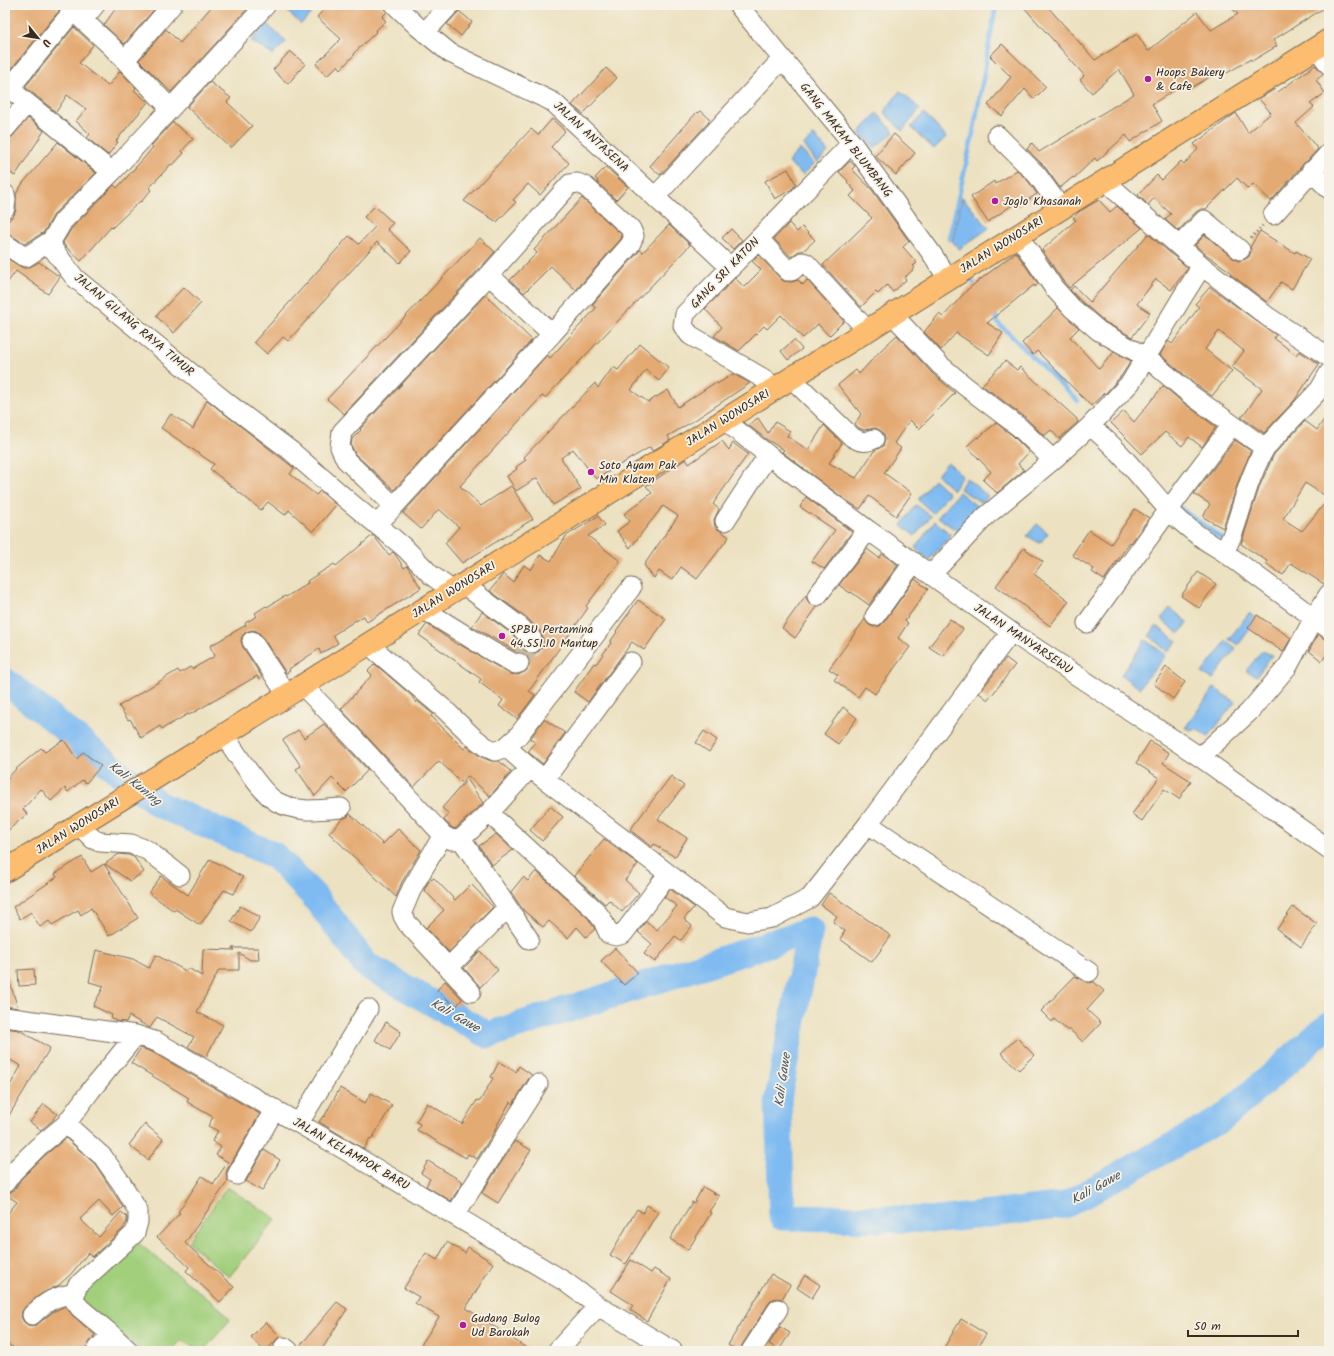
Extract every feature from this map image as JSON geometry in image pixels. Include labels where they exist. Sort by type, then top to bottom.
[{"type":"highway","name":"JALAN WONOSARI","points":[[5,871],[224,735],[1107,179],[1325,51]]},
{"type":"street","points":[[95,5],[75,12],[7,87],[112,172]]},
{"type":"street","points":[[125,60],[172,5]]},
{"type":"street","points":[[5,244],[26,257],[52,240],[63,221],[112,172],[266,5]]},
{"type":"street","name":"JALAN ANTASENA","points":[[395,5],[450,53],[554,102],[731,268]]},
{"type":"street","points":[[425,32],[450,5]]},
{"type":"street","name":"GANG MAKAM BLUMBANG","points":[[738,5],[852,143],[932,254],[948,279]]},
{"type":"street","points":[[75,12],[125,60],[170,108]]},
{"type":"street","points":[[655,197],[782,59]]},
{"type":"street","points":[[5,129],[27,103]]},
{"type":"street","points":[[996,135],[1036,175],[1061,208]]},
{"type":"street","name":"GANG SRI KATON","points":[[783,383],[764,379],[690,334],[683,326],[686,314],[852,143]]},
{"type":"street","points":[[1273,215],[1311,171],[1329,153]]},
{"type":"street","points":[[1311,171],[1329,189]]},
{"type":"street","points":[[1107,179],[1116,191],[1202,266],[1268,317],[1329,371],[1320,389],[1265,448],[1258,460],[1227,547]]},
{"type":"street","points":[[377,524],[394,506],[552,334],[630,245],[634,236],[631,229],[585,186],[577,183],[570,184],[489,275],[342,432],[340,446],[346,460],[394,506]]},
{"type":"street","points":[[5,194],[5,208]]},
{"type":"street","points":[[1179,246],[1204,220],[1240,250]]},
{"type":"street","points":[[1018,235],[1054,288],[1072,308],[1099,331],[1146,357],[1191,395],[1265,448]]},
{"type":"street","points":[[759,239],[788,271],[792,271],[802,262],[806,263],[867,330]]},
{"type":"street","name":"JALAN GILANG RAYA TIMUR","points":[[52,240],[53,249],[76,278],[230,405],[291,451],[406,549],[431,575],[458,587],[519,626],[532,639],[532,643]]},
{"type":"street","points":[[932,575],[985,517],[1053,460],[1094,421],[1131,382],[1182,296],[1202,266]]},
{"type":"street","points":[[489,275],[552,334]]},
{"type":"street","points":[[892,314],[940,365],[1019,427],[1053,460]]},
{"type":"street","points":[[783,383],[860,442],[868,442],[874,439]]},
{"type":"street","name":"JALAN MANYARSEWU","points":[[724,420],[868,530],[1011,632],[1200,757],[1329,849]]},
{"type":"street","points":[[1094,421],[1102,435],[1169,510],[1194,532],[1227,547],[1293,604],[1329,629]]},
{"type":"street","points":[[1087,623],[1232,425]]},
{"type":"street","points":[[725,520],[768,455]]},
{"type":"street","points":[[817,596],[868,530]]},
{"type":"street","points":[[874,616],[914,562]]},
{"type":"street","points":[[368,644],[444,709],[473,737],[486,747],[495,751],[506,747],[518,736],[631,588]]},
{"type":"street","points":[[1200,757],[1249,712],[1288,666],[1329,594]]},
{"type":"street","points":[[423,609],[491,651],[515,664],[519,663]]},
{"type":"street","points":[[506,747],[530,768],[725,917],[748,922],[772,918],[810,898],[868,824],[1011,632]]},
{"type":"street","points":[[252,641],[294,690],[346,730],[452,837],[507,908],[529,940]]},
{"type":"street","points":[[545,779],[630,662]]},
{"type":"street","points":[[224,735],[268,796],[276,802],[307,810],[341,808]]},
{"type":"street","points":[[471,992],[407,923],[402,912],[412,888],[452,837],[489,813],[530,768]]},
{"type":"street","points":[[489,813],[596,911],[609,934],[616,936],[623,934],[668,874]]},
{"type":"street","points":[[88,820],[93,839],[100,842],[131,844],[147,850],[180,875]]},
{"type":"street","points":[[868,824],[1089,972]]},
{"type":"street","points":[[448,968],[507,908]]},
{"type":"street","points":[[299,1123],[368,1009]]},
{"type":"street","name":"JALAN KELAMPOK BARU","points":[[5,1017],[136,1035],[157,1042],[275,1109],[455,1215],[564,1281],[598,1306],[673,1351]]},
{"type":"street","points":[[5,1183],[12,1161],[38,1147],[66,1124],[91,1090],[136,1035]]},
{"type":"street","points":[[455,1215],[538,1084]]},
{"type":"street","points":[[237,1175],[275,1109]]},
{"type":"street","points":[[66,1124],[103,1157],[122,1184],[138,1211],[138,1222],[135,1233],[77,1286],[74,1300],[80,1308],[129,1351]]},
{"type":"street","points":[[32,1315],[55,1297],[75,1293]]},
{"type":"street","points":[[557,1351],[598,1306]]},
{"type":"street","points":[[750,1351],[778,1309]]},
{"type":"street","points":[[96,1351],[111,1334]]},
{"type":"path","points":[[1240,250],[1273,215]]},
{"type":"green space","points":[[227,1187],[276,1219],[229,1277],[188,1242]]},
{"type":"green space","points":[[133,1239],[222,1310],[230,1320],[203,1351],[181,1341],[171,1351],[141,1351],[78,1298]]},
{"type":"water","points":[[285,5],[319,5],[301,24],[283,7]]},
{"type":"water","points":[[266,23],[286,42],[273,55],[251,41]]},
{"type":"water","points":[[900,91],[920,109],[902,131],[884,112]]},
{"type":"water","points":[[877,113],[894,132],[875,148],[859,133]]},
{"type":"water","points":[[924,113],[946,137],[934,149],[911,127]]},
{"type":"water","points":[[814,135],[828,152],[817,163],[804,145]]},
{"type":"water","points":[[800,149],[814,164],[803,175],[788,162]]},
{"type":"water","points":[[962,197],[989,228],[959,249],[952,241]]},
{"type":"water","points":[[948,462],[962,476],[953,490],[937,475]]},
{"type":"water","points":[[966,478],[988,496],[982,503],[960,489]]},
{"type":"water","points":[[934,479],[949,493],[933,513],[918,500]]},
{"type":"water","points":[[959,492],[979,508],[957,531],[938,517]]},
{"type":"water","points":[[916,505],[931,516],[915,536],[901,525]]},
{"type":"water","points":[[935,521],[951,535],[929,560],[915,548]]},
{"type":"water","points":[[1037,524],[1048,533],[1040,543],[1027,536]]},
{"type":"water","points":[[1170,608],[1188,622],[1179,634],[1161,619]]},
{"type":"water","points":[[1249,613],[1257,620],[1238,645],[1229,639]]},
{"type":"water","points":[[1156,626],[1177,641],[1168,652],[1149,636]]},
{"type":"water","points":[[1145,640],[1166,655],[1139,688],[1121,675]]},
{"type":"water","points":[[1226,641],[1236,648],[1213,679],[1202,673]]},
{"type":"water","points":[[1262,651],[1272,655],[1257,676],[1246,671]]},
{"type":"water","points":[[1214,688],[1235,702],[1208,737],[1196,728],[1191,730],[1185,728]]},
{"type":"building","points":[[5,5],[57,5],[59,11],[7,74],[5,74]]},
{"type":"building","points":[[118,5],[158,5],[124,44],[104,25]]},
{"type":"building","points":[[213,5],[251,5],[171,92],[139,60],[166,29],[180,43]]},
{"type":"building","points":[[328,5],[380,5],[387,12],[382,17],[386,21],[375,31],[376,32],[354,53],[355,54],[341,69],[338,65],[327,76],[316,64],[341,39],[317,17]]},
{"type":"building","points":[[1022,5],[1046,5],[1095,60],[1137,34],[1148,51],[1197,12],[1211,30],[1238,14],[1228,5],[1329,5],[1273,40],[1277,46],[1252,61],[1251,59],[1227,73],[1224,69],[1189,89],[1186,83],[1152,104],[1162,121],[1130,142],[1126,135],[1097,161],[1095,158],[1074,178],[1073,177],[1060,188],[1045,167],[1027,149],[1032,143],[1039,152],[1134,94],[1119,69],[1092,93],[1080,80],[1084,76],[1083,74]]},
{"type":"building","points":[[459,11],[472,22],[461,36],[447,24]]},
{"type":"building","points":[[74,27],[93,45],[79,63],[108,86],[120,71],[136,88],[134,90],[148,102],[116,141],[118,142],[108,155],[87,138],[90,134],[76,121],[86,109],[67,95],[56,112],[25,87]]},
{"type":"building","points":[[1002,44],[1046,87],[1034,99],[1025,89],[1002,116],[988,105],[1011,77],[990,56]]},
{"type":"building","points":[[290,51],[305,64],[288,84],[273,70]]},
{"type":"building","points":[[1315,65],[1324,74],[1316,80],[1325,93],[1310,104],[1314,107],[1296,123],[1318,149],[1271,201],[1253,184],[1248,189],[1237,178],[1206,209],[1201,209],[1196,212],[1178,231],[1165,219],[1171,214],[1154,198],[1148,205],[1138,195],[1157,175],[1162,180],[1181,161],[1184,164],[1198,149],[1194,144],[1236,113],[1248,133],[1271,113],[1259,99],[1275,89],[1278,92]]},
{"type":"building","points":[[606,68],[617,78],[583,114],[572,105]]},
{"type":"building","points":[[210,82],[231,98],[227,102],[252,126],[231,148],[187,107]]},
{"type":"building","points":[[701,111],[710,119],[708,121],[709,122],[660,175],[650,166],[697,112],[698,113]]},
{"type":"building","points":[[28,118],[44,131],[15,176],[5,169],[5,140],[13,136]]},
{"type":"building","points":[[552,119],[565,131],[551,147],[569,163],[540,195],[528,184],[513,200],[516,202],[497,222],[464,201],[531,129],[538,135]]},
{"type":"building","points":[[173,122],[193,139],[182,151],[184,153],[173,165],[171,164],[149,188],[151,190],[141,202],[140,201],[112,228],[111,227],[81,261],[64,245],[63,242],[72,228],[114,185],[117,188],[145,157],[153,147],[151,146]]},
{"type":"building","points":[[894,134],[915,153],[896,175],[875,156]]},
{"type":"building","points":[[58,142],[96,173],[55,213],[44,232],[25,244],[5,233],[5,224],[14,215],[16,210],[16,194],[23,183]]},
{"type":"building","points":[[850,161],[855,166],[852,169],[872,190],[909,241],[903,247],[917,263],[913,266],[915,268],[904,278],[906,280],[893,292],[887,285],[878,294],[876,292],[861,307],[823,265],[872,218],[850,196],[855,191],[839,172]]},
{"type":"building","points":[[606,167],[628,187],[616,200],[597,182],[598,181],[595,178]]},
{"type":"building","points":[[788,169],[796,184],[792,189],[775,199],[765,181]]},
{"type":"building","points":[[1017,170],[1029,182],[1037,194],[1017,207],[1015,203],[988,222],[971,197],[994,181],[995,184]]},
{"type":"building","points":[[582,198],[622,235],[621,239],[576,290],[551,266],[524,293],[510,280],[537,253],[534,250]]},
{"type":"building","points":[[1099,200],[1110,212],[1117,206],[1142,228],[1069,288],[1042,250],[1076,220],[1073,218],[1080,211]]},
{"type":"building","points":[[375,206],[393,223],[387,229],[411,251],[400,263],[377,242],[288,341],[283,337],[267,354],[254,342],[349,236],[359,244],[375,227],[364,217]]},
{"type":"building","points":[[789,223],[797,232],[802,227],[815,240],[803,251],[799,251],[791,257],[774,239]]},
{"type":"building","points":[[669,225],[690,245],[545,398],[542,396],[460,486],[481,506],[511,486],[533,519],[462,563],[445,543],[459,527],[439,509],[421,529],[403,513],[547,355],[550,358],[596,308],[592,305],[640,250],[643,252]]},
{"type":"building","points":[[731,229],[742,240],[733,249],[722,238]]},
{"type":"building","points":[[1260,231],[1295,253],[1296,251],[1310,259],[1292,289],[1281,282],[1267,302],[1195,245],[1205,235],[1233,258],[1238,261],[1243,260],[1249,257],[1251,251],[1250,247]]},
{"type":"building","points":[[1148,234],[1188,268],[1171,290],[1156,279],[1137,304],[1150,313],[1132,337],[1105,322],[1070,290],[1074,286],[1090,302]]},
{"type":"building","points":[[480,238],[495,252],[344,414],[327,399]]},
{"type":"building","points":[[1016,252],[1038,284],[1035,287],[1034,285],[987,323],[1003,333],[989,355],[956,333],[941,350],[924,332],[939,314],[943,317],[968,289]]},
{"type":"building","points":[[758,255],[783,281],[792,282],[798,280],[803,285],[807,280],[844,321],[829,336],[818,324],[803,338],[781,315],[767,329],[764,326],[739,351],[714,336],[722,327],[705,309],[735,278],[744,287],[761,270],[752,261]]},
{"type":"building","points":[[5,257],[23,268],[28,268],[39,262],[60,277],[48,294],[16,271],[5,286]]},
{"type":"building","points":[[184,287],[201,303],[174,333],[156,316]]},
{"type":"building","points":[[1210,287],[1276,335],[1274,338],[1296,355],[1299,351],[1319,364],[1294,401],[1264,433],[1241,417],[1262,389],[1232,367],[1244,351],[1219,331],[1205,349],[1232,371],[1212,396],[1160,355],[1168,341],[1172,344],[1199,307],[1195,304]]},
{"type":"building","points":[[485,295],[532,340],[394,490],[355,454],[351,445],[352,439]]},
{"type":"building","points":[[1058,308],[1079,328],[1070,337],[1099,369],[1114,352],[1131,361],[1122,375],[1105,394],[1104,393],[1091,406],[1037,351],[1033,355],[1022,343]]},
{"type":"building","points":[[897,335],[932,373],[955,393],[919,429],[910,420],[894,443],[901,448],[884,473],[912,493],[896,516],[869,496],[860,509],[844,499],[782,452],[784,450],[766,439],[748,425],[758,418],[768,433],[775,422],[790,431],[787,436],[808,450],[824,425],[842,443],[829,463],[856,478],[874,451],[883,446],[885,440],[881,431],[876,428],[864,430],[855,424],[861,414],[838,385],[856,370],[859,374]]},
{"type":"building","points":[[794,340],[802,349],[788,360],[781,351]]},
{"type":"building","points":[[640,344],[669,368],[659,381],[646,370],[631,390],[648,402],[668,390],[678,407],[716,382],[717,384],[733,374],[750,383],[695,420],[668,436],[670,440],[652,451],[650,447],[596,479],[573,449],[561,458],[581,489],[553,505],[537,478],[516,491],[507,476],[526,460],[524,457],[595,383],[598,388],[613,367],[618,370]]},
{"type":"building","points":[[1005,361],[1017,370],[1020,367],[1077,419],[1078,422],[1059,439],[1051,430],[1044,436],[1026,418],[982,385]]},
{"type":"building","points":[[1163,386],[1216,427],[1202,447],[1189,437],[1182,446],[1165,432],[1142,454],[1111,423],[1124,411],[1134,422]]},
{"type":"building","points":[[207,400],[294,468],[290,474],[316,495],[320,491],[336,505],[313,532],[289,510],[285,515],[268,502],[261,510],[210,469],[214,464],[161,428],[171,414],[193,429]]},
{"type":"building","points":[[1329,412],[1329,498],[1329,576],[1324,584],[1291,563],[1283,575],[1265,563],[1267,561],[1241,544],[1260,485],[1274,454],[1305,421],[1317,430]],"holes":[[[1305,483],[1329,498],[1302,531],[1283,519]]]},
{"type":"building","points":[[996,423],[1012,435],[1029,452],[1018,464],[1024,470],[997,493],[983,480],[991,472],[967,446]]},
{"type":"building","points":[[1235,440],[1251,451],[1240,477],[1223,528],[1203,517],[1210,504],[1194,494]]},
{"type":"building","points":[[722,441],[729,450],[733,443],[748,454],[713,504],[719,509],[714,520],[715,527],[729,537],[697,579],[681,567],[672,580],[659,571],[654,578],[644,565],[678,516],[663,506],[630,548],[617,531],[630,521],[624,514],[652,493],[646,486],[686,459],[689,464]]},
{"type":"building","points":[[806,497],[852,532],[824,569],[812,561],[835,530],[800,507]]},
{"type":"building","points":[[1135,509],[1149,518],[1131,543],[1130,542],[1104,580],[1092,572],[1094,569],[1072,555],[1089,530],[1111,544]]},
{"type":"building","points":[[598,516],[605,525],[588,536],[620,561],[586,606],[588,608],[529,691],[535,695],[517,719],[499,706],[503,700],[479,682],[481,679],[419,635],[427,624],[458,645],[459,644],[510,674],[518,675],[526,671],[530,661],[527,655],[522,652],[517,652],[472,626],[482,612],[512,634],[526,652],[532,654],[538,652],[542,648],[543,643],[540,631],[526,617],[490,591],[503,574],[513,582],[524,565],[531,570],[540,555],[551,561],[566,536]]},
{"type":"building","points":[[373,535],[389,555],[393,552],[404,568],[407,566],[408,567],[421,588],[367,622],[364,616],[356,620],[333,635],[338,643],[321,654],[319,649],[289,669],[290,671],[286,673],[261,635],[257,631],[252,630],[246,632],[242,636],[241,641],[243,647],[262,677],[259,679],[257,676],[189,715],[188,714],[162,729],[160,726],[141,738],[130,719],[128,720],[119,706],[178,670],[180,673],[190,667],[192,669],[215,656],[210,646],[246,625],[245,623],[257,616],[255,613],[266,606],[267,607],[285,596],[286,597],[308,583],[307,581],[334,564],[336,566]]},
{"type":"building","points":[[1024,548],[1043,562],[1034,574],[1069,601],[1050,626],[996,586]]},
{"type":"building","points":[[867,549],[879,558],[882,554],[898,565],[869,605],[839,585]]},
{"type":"building","points":[[1198,572],[1216,584],[1199,608],[1181,596]]},
{"type":"building","points":[[915,579],[928,589],[905,621],[908,623],[898,638],[910,647],[875,694],[865,687],[858,697],[834,680],[838,675],[829,669],[865,619],[869,625],[874,627],[880,626]]},
{"type":"building","points":[[806,595],[810,604],[817,607],[795,638],[782,628]]},
{"type":"building","points":[[638,600],[666,619],[644,650],[632,642],[588,702],[574,692],[594,663],[596,664],[611,643],[610,642],[617,632],[616,631]]},
{"type":"building","points":[[1257,615],[1291,638],[1283,652],[1248,628]]},
{"type":"building","points":[[950,619],[963,629],[943,656],[929,647]]},
{"type":"building","points":[[1318,634],[1329,640],[1329,651],[1322,661],[1309,651]]},
{"type":"building","points":[[1006,658],[1015,665],[988,700],[979,693]]},
{"type":"building","points":[[375,664],[412,696],[416,703],[417,701],[433,714],[431,716],[464,749],[467,746],[479,756],[491,761],[499,761],[511,772],[490,796],[468,776],[461,782],[439,761],[414,787],[341,709],[372,675],[368,671]]},
{"type":"building","points":[[1166,667],[1185,682],[1173,699],[1154,684]]},
{"type":"building","points":[[843,707],[857,718],[838,744],[824,734]]},
{"type":"building","points":[[544,719],[565,733],[543,764],[528,752],[535,742],[530,739]]},
{"type":"building","points":[[324,724],[368,770],[346,792],[332,778],[315,796],[296,769],[301,766],[283,740],[298,730],[304,738]]},
{"type":"building","points":[[704,731],[717,740],[709,752],[696,743]]},
{"type":"building","points":[[64,740],[77,759],[83,752],[101,766],[86,783],[82,780],[68,792],[65,788],[51,801],[41,789],[23,809],[27,814],[5,833],[5,781],[16,769],[41,748],[45,752]]},
{"type":"building","points":[[1150,741],[1169,753],[1163,763],[1191,781],[1179,799],[1164,789],[1142,821],[1132,814],[1159,778],[1136,763]]},
{"type":"building","points":[[671,776],[684,786],[658,819],[687,838],[675,857],[654,844],[652,847],[630,830]]},
{"type":"building","points":[[467,779],[483,803],[454,829],[444,820],[449,814],[442,808]]},
{"type":"building","points":[[550,806],[563,817],[542,841],[530,830]]},
{"type":"building","points":[[350,814],[383,844],[398,829],[421,850],[402,882],[396,897],[329,833],[342,819]]},
{"type":"building","points":[[496,834],[513,850],[492,865],[479,846]]},
{"type":"building","points":[[604,839],[638,864],[625,880],[639,893],[622,912],[609,900],[605,904],[574,876]]},
{"type":"building","points":[[119,854],[134,857],[144,872],[130,881],[105,864]]},
{"type":"building","points":[[82,857],[91,872],[104,864],[138,918],[109,936],[91,908],[81,915],[78,910],[52,925],[49,921],[40,927],[31,912],[20,919],[13,907],[57,877],[55,874]]},
{"type":"building","points":[[210,859],[243,877],[234,894],[224,890],[200,925],[175,909],[174,911],[149,893],[161,876],[188,895]]},
{"type":"building","points":[[536,871],[588,918],[595,929],[586,937],[577,927],[568,938],[549,921],[543,927],[523,910],[511,892],[523,877],[528,881]]},
{"type":"building","points":[[434,878],[455,900],[471,884],[493,907],[449,952],[426,928],[444,910],[424,890],[429,881]]},
{"type":"building","points":[[670,889],[694,907],[684,919],[692,926],[681,940],[675,936],[655,962],[644,954],[652,944],[638,932],[646,921],[657,930],[677,906],[664,897]]},
{"type":"building","points":[[829,893],[891,936],[872,962],[840,939],[845,931],[833,922],[837,916],[821,905]]},
{"type":"building","points":[[240,906],[260,917],[251,932],[231,921]]},
{"type":"building","points":[[1293,907],[1317,924],[1301,947],[1277,929]]},
{"type":"building","points":[[232,948],[258,948],[259,960],[250,960],[239,953],[239,970],[219,970],[197,1012],[223,1025],[206,1057],[188,1047],[194,1037],[157,1017],[150,1028],[129,1016],[126,1022],[116,1021],[111,1018],[112,1015],[93,1006],[104,986],[89,982],[96,950],[133,959],[149,968],[156,955],[186,971],[188,968],[202,976],[203,949],[235,950]]},
{"type":"building","points":[[615,948],[638,973],[624,985],[601,961]]},
{"type":"building","points":[[480,951],[498,970],[480,987],[464,968]]},
{"type":"building","points":[[34,969],[35,985],[19,986],[18,970]]},
{"type":"building","points":[[7,974],[18,1008],[5,1006],[5,975]]},
{"type":"building","points":[[1075,976],[1088,983],[1094,982],[1104,991],[1087,1010],[1101,1023],[1083,1042],[1069,1029],[1068,1031],[1054,1019],[1052,1022],[1041,1011]]},
{"type":"building","points":[[445,981],[462,999],[456,1007],[437,990]]},
{"type":"building","points":[[386,1022],[401,1032],[390,1050],[375,1040]]},
{"type":"building","points":[[5,1028],[19,1030],[50,1048],[5,1122],[5,1084],[9,1087],[21,1066],[5,1057]]},
{"type":"building","points":[[1017,1038],[1034,1055],[1019,1070],[1001,1053]]},
{"type":"building","points":[[141,1048],[152,1052],[260,1114],[227,1170],[226,1175],[228,1181],[185,1243],[234,1287],[220,1302],[186,1271],[189,1267],[157,1237],[180,1213],[178,1212],[202,1176],[213,1184],[228,1162],[216,1155],[221,1147],[212,1141],[218,1131],[208,1126],[213,1117],[187,1102],[189,1098],[131,1063]]},
{"type":"building","points":[[499,1062],[516,1072],[519,1066],[532,1075],[513,1104],[510,1102],[496,1129],[477,1159],[468,1154],[466,1158],[417,1130],[420,1124],[416,1122],[427,1103],[462,1124],[477,1100],[480,1101],[493,1078],[491,1077]]},
{"type":"building","points":[[340,1088],[365,1103],[371,1093],[392,1105],[372,1139],[370,1138],[364,1149],[319,1122],[323,1116],[324,1117]]},
{"type":"building","points":[[44,1104],[57,1114],[54,1119],[41,1130],[30,1122]]},
{"type":"building","points":[[145,1124],[163,1139],[148,1160],[129,1145]]},
{"type":"building","points":[[66,1138],[95,1164],[123,1207],[113,1216],[99,1201],[80,1219],[99,1237],[121,1212],[127,1217],[127,1221],[123,1229],[92,1257],[88,1253],[71,1274],[59,1285],[41,1294],[22,1311],[21,1317],[24,1322],[28,1325],[34,1326],[53,1312],[65,1306],[73,1316],[95,1335],[85,1351],[18,1351],[5,1342],[5,1217],[17,1202],[5,1194],[14,1190],[21,1179],[45,1155]]},
{"type":"building","points":[[515,1141],[531,1150],[498,1203],[482,1193]]},
{"type":"building","points":[[264,1150],[280,1160],[262,1191],[246,1181]]},
{"type":"building","points":[[428,1161],[463,1182],[451,1201],[426,1186],[430,1179],[421,1173]]},
{"type":"building","points":[[703,1187],[719,1196],[709,1212],[711,1213],[688,1250],[670,1239],[692,1202],[694,1203]]},
{"type":"building","points":[[647,1205],[658,1212],[626,1264],[610,1255],[637,1209],[643,1213]]},
{"type":"building","points":[[447,1242],[465,1253],[468,1247],[493,1263],[466,1308],[531,1351],[417,1351],[439,1317],[415,1303],[419,1297],[404,1288],[426,1253],[437,1260]]},
{"type":"building","points":[[631,1260],[651,1273],[654,1269],[671,1279],[647,1321],[630,1310],[633,1305],[611,1291]]},
{"type":"building","points":[[771,1274],[790,1285],[782,1299],[773,1299],[769,1303],[742,1345],[740,1351],[738,1351],[728,1345]]},
{"type":"building","points":[[805,1275],[820,1285],[812,1298],[797,1288]]},
{"type":"building","points":[[337,1302],[347,1309],[321,1351],[300,1351],[299,1347]]},
{"type":"building","points":[[961,1319],[986,1334],[976,1351],[942,1351]]},
{"type":"building","points":[[266,1322],[280,1336],[266,1351],[264,1351],[251,1337]]},
{"type":"building","points":[[780,1327],[790,1333],[779,1350],[769,1344]]},
{"type":"waterway","points":[[949,239],[974,129],[996,5]]},
{"type":"waterway","points":[[967,274],[977,288]]},
{"type":"waterway","points":[[994,311],[998,323],[1078,401]]},
{"type":"waterway","points":[[1180,508],[1225,541]]},
{"type":"waterway","name":"Kali Gawe","points":[[5,681],[160,805],[274,855],[313,895],[366,965],[488,1035],[810,930],[778,1099],[782,1217],[939,1220],[1065,1205],[1223,1118],[1329,1025]]},
{"type":"tunnel","points":[[519,663],[532,643]]},
{"type":"place","name":"Hoops Bakery & Cafe","points":[[1148,79]]},
{"type":"place","name":"Joglo Khasanah","points":[[995,201]]},
{"type":"place","name":"Soto Ayam Pak Min Klaten","points":[[591,472]]},
{"type":"place","name":"SPBU Pertamina 44.551.10 Mantup","points":[[502,636]]},
{"type":"place","name":"Gudang Bulog Ud Barokah","points":[[463,1325]]},
{"type":"water label","name":"Kali Kuning","points":[[135,784]]}]
